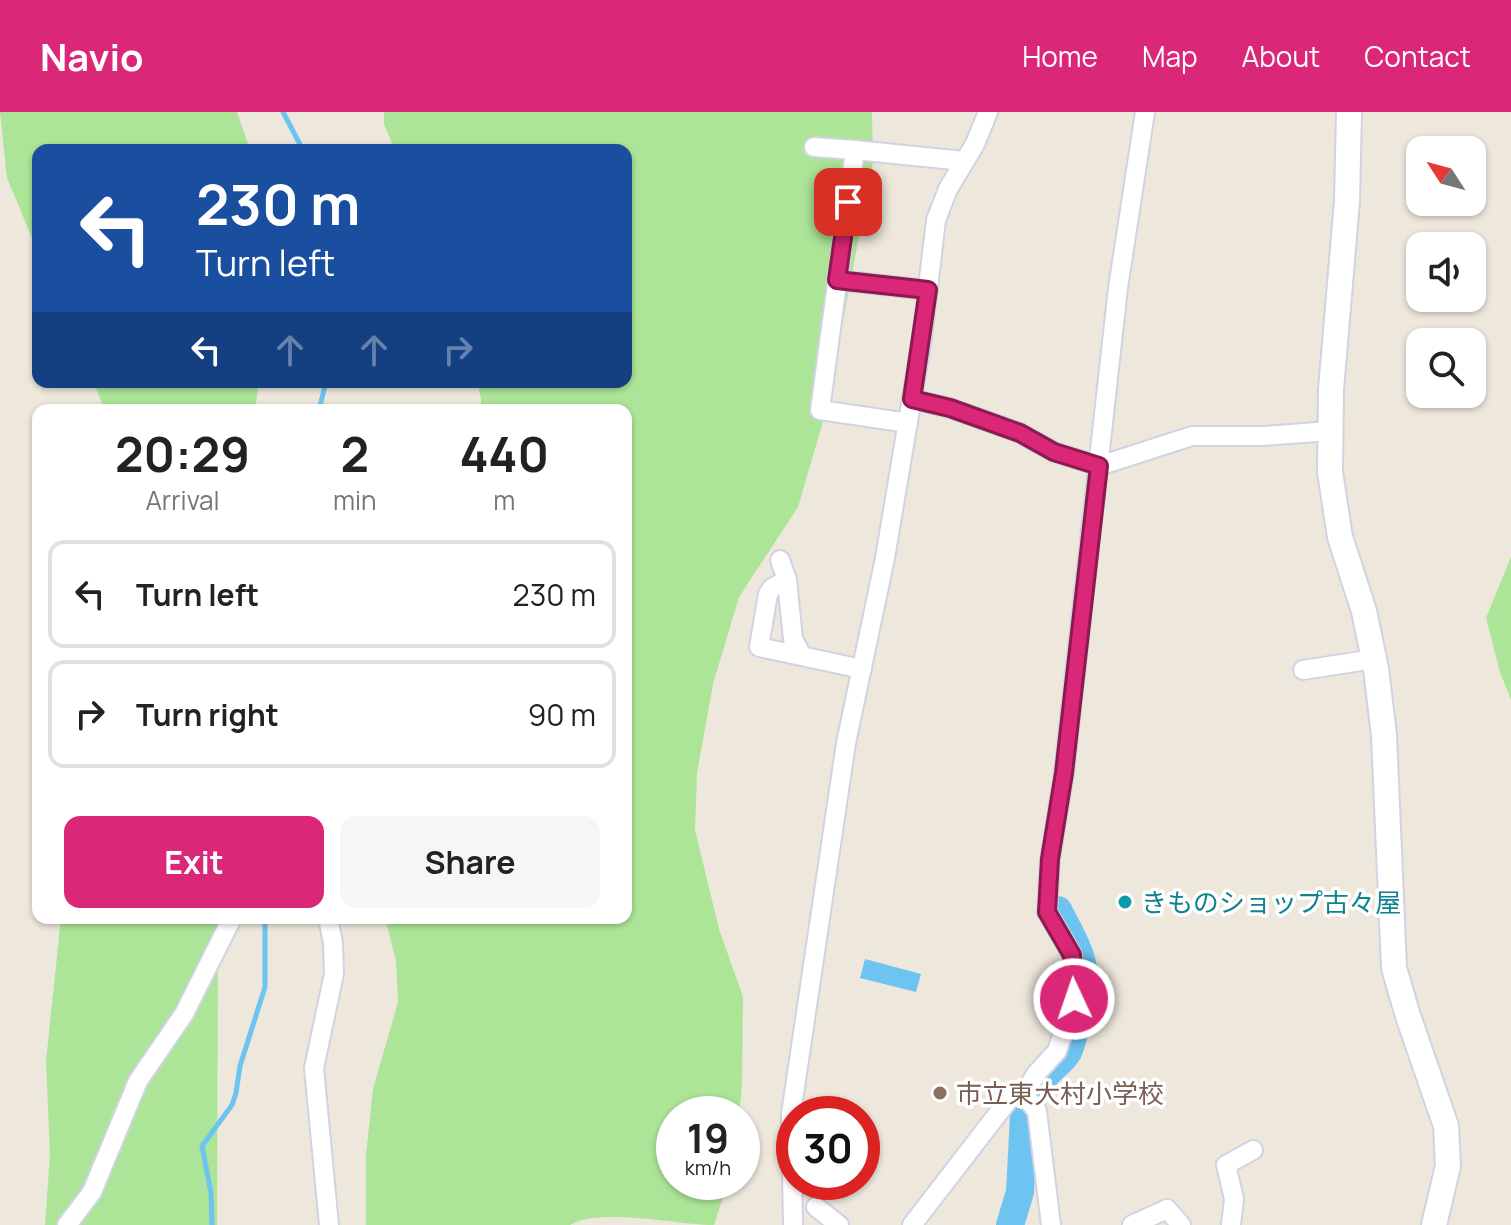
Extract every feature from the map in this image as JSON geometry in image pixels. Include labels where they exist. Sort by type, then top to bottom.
[{"type":"street","points":[[793,1225],[791,1114],[846,743],[885,558],[912,399],[936,220],[988,112]]},
{"type":"street","points":[[912,1225],[1010,1098],[1024,1095],[1036,1074],[1057,1051],[1074,999],[1072,955],[1047,912],[1050,859],[1064,773],[1118,288],[1145,112]]},
{"type":"street","points":[[1349,112],[1347,201],[1331,390],[1330,472],[1340,537],[1364,611],[1374,659],[1384,735],[1394,968],[1446,1126],[1448,1166],[1434,1225]]},
{"type":"street","points":[[814,147],[964,161]]},
{"type":"street","points":[[855,150],[820,410],[908,423]]},
{"type":"street","points":[[837,280],[928,290]]},
{"type":"street","points":[[912,399],[950,408],[1020,433],[1054,452],[1099,466],[1192,436],[1263,436],[1330,431]]},
{"type":"street","points":[[780,560],[787,580],[793,639],[802,656]]},
{"type":"street","points":[[787,580],[772,588],[768,594],[759,647],[862,669]]},
{"type":"street","points":[[1303,670],[1374,659]]},
{"type":"street","points":[[67,1225],[92,1192],[138,1081],[184,1014],[229,924]]},
{"type":"street","points":[[329,924],[334,974],[314,1068],[329,1225]]},
{"type":"street","points":[[1024,1095],[1037,1111],[1051,1225]]},
{"type":"street","points":[[1231,1225],[1234,1199],[1226,1165],[1253,1150]]},
{"type":"street","points":[[816,1207],[839,1225]]},
{"type":"street","points":[[1132,1225],[1167,1209],[1181,1225]]},
{"type":"green space","points":[[0,112],[237,112],[248,144],[32,144],[32,238],[7,178]]},
{"type":"green space","points":[[384,112],[872,112],[873,162],[826,411],[798,507],[739,597],[713,684],[697,773],[695,830],[719,929],[743,997],[742,1086],[741,1096],[656,1096],[656,1200],[722,1200],[714,1225],[600,1217],[570,1225],[366,1225],[366,1155],[373,1089],[398,1002],[396,961],[387,924],[632,924],[632,404],[481,404],[478,388],[632,388],[632,144],[392,144],[384,124]]},
{"type":"green space","points":[[96,388],[258,388],[256,404],[102,404]]},
{"type":"green space","points":[[1511,557],[1511,700],[1486,618]]},
{"type":"green space","points":[[60,924],[218,924],[217,1225],[45,1225],[50,1155],[46,1061]]},
{"type":"water","points":[[865,959],[921,974],[916,992],[860,978]]},
{"type":"waterway","points":[[283,112],[300,144]]},
{"type":"waterway","points":[[320,404],[324,388]]},
{"type":"waterway","points":[[1039,1085],[1068,1052],[1084,989],[1079,952],[1058,910]]},
{"type":"waterway","points":[[212,1225],[211,1193],[202,1146],[232,1105],[236,1093],[240,1066],[265,987],[265,924]]},
{"type":"waterway","points":[[1010,1225],[1020,1192],[1024,1116]]},
{"type":"place","name":"きものショップ古々屋","points":[[1125,902]]},
{"type":"place","name":"市立東大村小学校","points":[[940,1093]]},
{"type":"route","points":[[848,202],[837,280],[928,290],[912,399],[950,408],[1020,433],[1054,452],[1099,466],[1064,773],[1050,859],[1047,912],[1072,955],[1074,999]]}]
